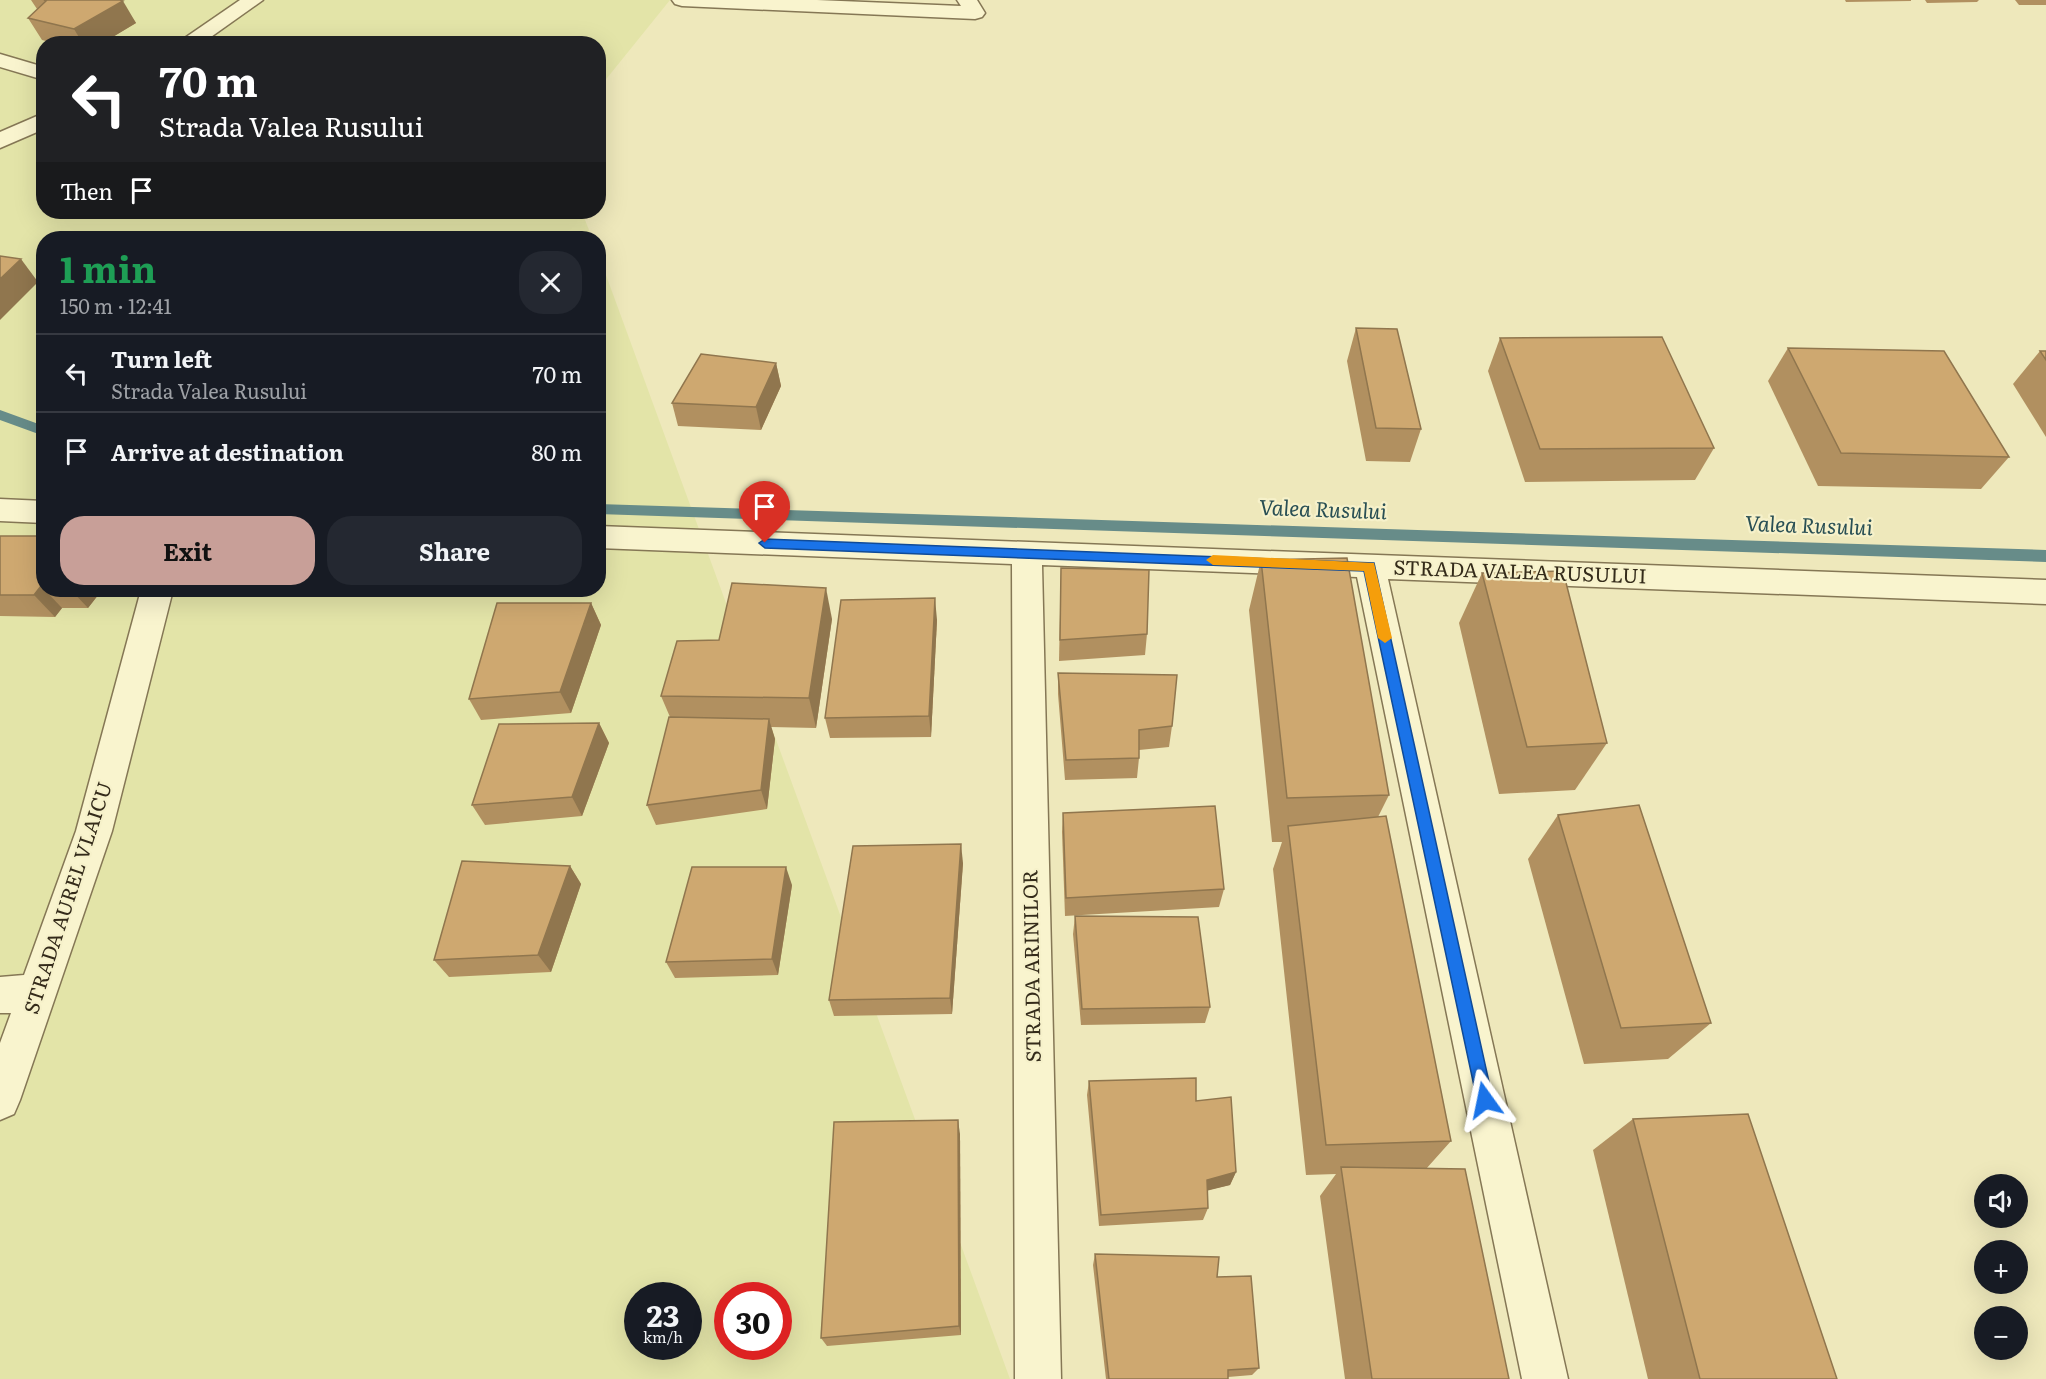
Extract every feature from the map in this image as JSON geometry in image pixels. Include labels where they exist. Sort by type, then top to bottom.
[{"type":"street","points":[[198,36],[253,0]]},
{"type":"street","points":[[682,0],[975,13],[967,0]]},
{"type":"street","points":[[0,60],[36,71]]},
{"type":"street","points":[[0,141],[36,124]]},
{"type":"street","points":[[0,510],[36,512]]},
{"type":"street","name":"STRADA VALEA RUSULUI","points":[[606,537],[2046,592]]},
{"type":"street","name":"STRADA ARINILOR","points":[[1027,553],[1038,1379]]},
{"type":"street","points":[[1370,566],[1545,1379]]},
{"type":"street","name":"STRADA AUREL VLAICU","points":[[0,1100],[94,831],[155,597]]},
{"type":"street","points":[[0,995],[38,993]]},
{"type":"green space","points":[[0,0],[670,0],[606,79],[606,36],[36,36],[36,219],[585,219],[589,231],[36,231],[36,597],[606,597],[606,275],[1010,1379],[0,1379]]},
{"type":"building","points":[[44,0],[123,1],[74,29],[28,18],[46,1]]},
{"type":"building","points":[[0,256],[21,259],[0,279]]},
{"type":"building","points":[[1356,328],[1397,329],[1421,429],[1376,428]]},
{"type":"building","points":[[1662,337],[1714,448],[1540,449],[1500,338]]},
{"type":"building","points":[[1788,348],[1944,351],[2009,457],[1841,453]]},
{"type":"building","points":[[2040,351],[2046,351],[2046,360]]},
{"type":"building","points":[[701,354],[776,363],[756,407],[672,403]]},
{"type":"building","points":[[0,536],[36,536],[36,592],[34,595],[0,595]]},
{"type":"building","points":[[1347,558],[1389,795],[1287,798],[1261,560]]},
{"type":"building","points":[[1061,568],[1149,570],[1147,634],[1060,640]]},
{"type":"building","points":[[1563,571],[1607,743],[1527,747],[1482,573]]},
{"type":"building","points":[[732,583],[826,588],[809,698],[661,696],[677,641],[719,640]]},
{"type":"building","points":[[935,598],[929,716],[825,718],[841,600]]},
{"type":"building","points":[[497,603],[591,603],[560,692],[469,699]]},
{"type":"building","points":[[1058,673],[1177,675],[1172,726],[1139,730],[1139,758],[1066,760]]},
{"type":"building","points":[[669,717],[769,719],[761,790],[647,805]]},
{"type":"building","points":[[599,723],[572,797],[472,805],[499,724]]},
{"type":"building","points":[[1639,805],[1711,1023],[1621,1028],[1558,815]]},
{"type":"building","points":[[1215,806],[1224,889],[1066,898],[1063,813]]},
{"type":"building","points":[[1386,816],[1451,1141],[1326,1145],[1288,826]]},
{"type":"building","points":[[961,844],[950,998],[829,1000],[853,846]]},
{"type":"building","points":[[462,861],[570,866],[538,955],[434,960]]},
{"type":"building","points":[[692,867],[786,867],[772,959],[666,962]]},
{"type":"building","points":[[1075,916],[1198,917],[1210,1007],[1082,1009]]},
{"type":"building","points":[[1196,1078],[1196,1101],[1231,1097],[1236,1172],[1207,1180],[1208,1208],[1101,1215],[1089,1081]]},
{"type":"building","points":[[1748,1114],[1837,1379],[1700,1379],[1633,1119]]},
{"type":"building","points":[[958,1120],[959,1326],[821,1338],[834,1122]]},
{"type":"building","points":[[1341,1167],[1465,1169],[1509,1379],[1372,1379]]},
{"type":"building","points":[[1095,1254],[1219,1257],[1217,1277],[1251,1276],[1259,1368],[1228,1370],[1228,1379],[1109,1379]]},
{"type":"waterway","name":"Valea Rusului","points":[[0,415],[36,428]]},
{"type":"waterway","name":"Valea Rusului","points":[[606,509],[2046,556]]},
{"type":"slow traffic","points":[[1213,560],[1370,566],[1385,638]]},
{"type":"route","points":[[765,543],[1370,566],[1485,1100]]}]
